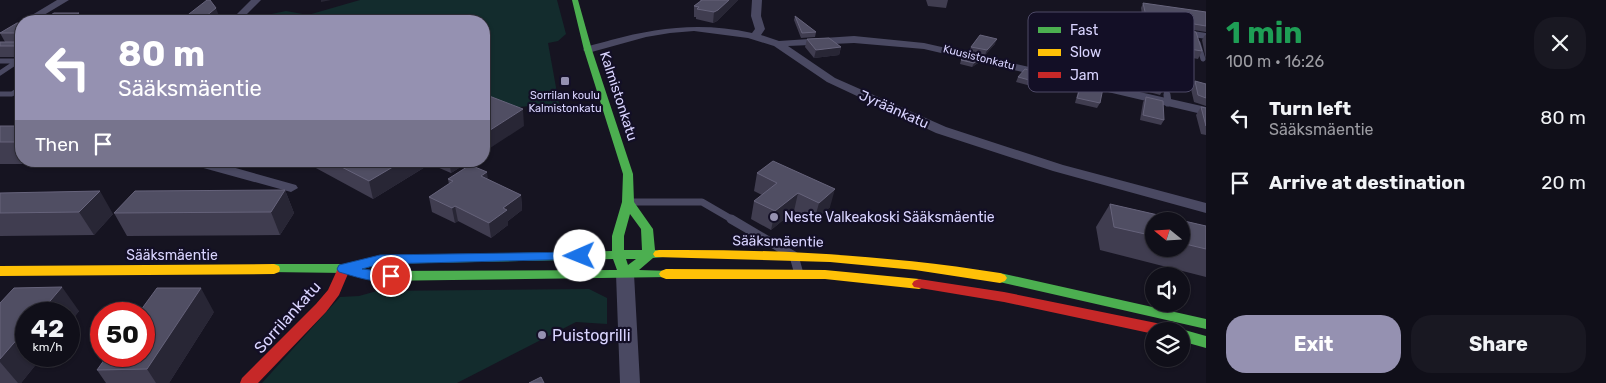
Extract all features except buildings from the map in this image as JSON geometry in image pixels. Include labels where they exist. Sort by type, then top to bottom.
[{"type":"main road","name":"Kalmistonkatu","points":[[576,0],[588,50],[628,174],[628,202],[619,228],[618,255],[625,274]]},
{"type":"main road","points":[[625,274],[649,255],[647,229],[628,202]]},
{"type":"main road","name":"Sääksmäentie","points":[[344,269],[380,260],[618,255],[794,256],[919,265],[980,274],[1051,287],[1206,324]]},
{"type":"main road","name":"Sääksmäentie","points":[[0,271],[344,269],[374,276],[799,274],[854,277],[956,289],[1077,311],[1145,326]]},
{"type":"main road","name":"Sorrilankatu","points":[[248,383],[321,308],[334,292],[344,269]]},
{"type":"main road","points":[[1190,338],[1206,342]]},
{"type":"street","points":[[38,15],[64,0]]},
{"type":"street","points":[[242,15],[256,0]]},
{"type":"street","points":[[755,36],[760,29],[756,16],[757,0]]},
{"type":"street","name":"Jyräänkatu","points":[[588,50],[645,34],[670,30],[694,28],[729,31],[755,36],[778,44],[831,80],[941,130],[1058,168],[1206,208]]},
{"type":"street","points":[[1195,34],[1206,36]]},
{"type":"street","name":"Kuusistonkatu","points":[[778,44],[861,39],[900,41],[962,51],[1028,68]]},
{"type":"street","name":"Kuusistonkatu","points":[[1121,92],[1206,111]]},
{"type":"street","points":[[216,167],[291,188]]},
{"type":"street","points":[[625,274],[630,383]]},
{"type":"lane","points":[[1195,34],[1203,59]]},
{"type":"lane","points":[[0,61],[15,61]]},
{"type":"lane","points":[[0,73],[15,64]]},
{"type":"lane","points":[[0,94],[12,94],[15,92]]},
{"type":"lane","points":[[1167,92],[1168,103]]},
{"type":"lane","points":[[628,202],[702,202],[794,256],[799,274]]},
{"type":"green space","points":[[360,0],[557,0],[566,34],[558,41],[548,43],[559,104],[503,108],[490,104],[490,15],[308,15]]},
{"type":"green space","points":[[286,11],[308,15],[267,15]]},
{"type":"green space","points":[[589,289],[607,298],[607,324],[576,322],[457,383],[262,383],[340,297],[359,296],[377,291]]},
{"type":"traffic: fast","points":[[575,0],[588,50],[628,174],[628,202],[618,236],[618,255],[625,274],[649,255],[647,229],[628,202]]},
{"type":"traffic: fast","points":[[274,269],[344,269],[380,260],[659,254]]},
{"type":"traffic: fast","points":[[349,270],[375,276],[666,274]]},
{"type":"traffic: fast","points":[[1000,278],[1206,324]]},
{"type":"traffic: fast","points":[[1190,338],[1206,342]]},
{"type":"traffic: slow","points":[[659,254],[788,255],[873,261],[1000,278]]},
{"type":"traffic: slow","points":[[0,271],[274,269]]},
{"type":"traffic: slow","points":[[666,274],[761,273],[825,275],[919,284]]},
{"type":"traffic: jam","points":[[248,383],[321,308],[334,292],[344,269]]},
{"type":"traffic: jam","points":[[919,284],[1004,297],[1145,327]]},
{"type":"place","name":"Sorrilan koulu Kalmistonkatu","points":[[565,81]]},
{"type":"place","name":"Neste Valkeakoski Sääksmäentie","points":[[774,217]]},
{"type":"place","name":"Puistogrilli","points":[[542,335]]},
{"type":"route","points":[[391,276],[374,276],[344,269],[380,260],[580,256]]}]
